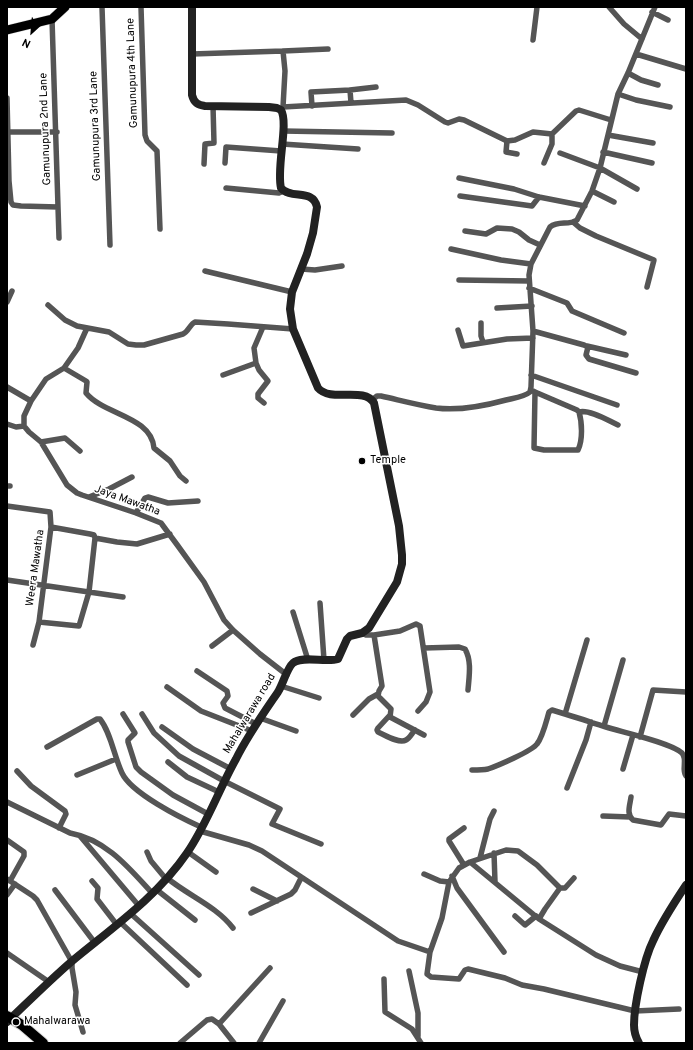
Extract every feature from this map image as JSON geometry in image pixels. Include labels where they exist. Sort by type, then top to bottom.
[{"type":"highway","points":[[8,1019],[32,1036],[39,1043]]},
{"type":"highway","points":[[8,1019],[22,1025],[43,1043]]},
{"type":"main road","points":[[7,30],[52,19],[65,7]]},
{"type":"street","name":"Gamunupura 3rd Lane","points":[[102,7],[110,245]]},
{"type":"street","name":"Gamunupura 4th Lane","points":[[141,7],[145,135],[147,141],[157,151],[160,229]]},
{"type":"street","points":[[192,7],[193,99],[200,106],[282,108],[406,100],[418,105],[448,124],[459,119],[464,120],[507,141],[515,140],[533,132],[552,134]]},
{"type":"street","points":[[534,40],[537,7]]},
{"type":"street","points":[[610,7],[624,24],[642,39]]},
{"type":"street","points":[[579,412],[581,432],[578,450],[536,449],[534,446],[533,391],[531,374],[533,331],[529,271],[546,232],[555,223],[573,222],[580,216],[585,206],[600,168],[618,94],[636,54],[653,10],[668,20]]},
{"type":"street","name":"Gamunupura 2nd Lane","points":[[52,19],[57,132],[59,238]]},
{"type":"street","points":[[192,54],[328,49]]},
{"type":"street","points":[[283,51],[285,76],[282,108],[284,121],[280,184],[284,191]]},
{"type":"street","points":[[636,54],[686,69]]},
{"type":"street","points":[[628,73],[658,85]]},
{"type":"street","points":[[312,106],[311,92],[376,87]]},
{"type":"street","points":[[350,90],[351,103]]},
{"type":"street","points":[[618,94],[636,100],[670,107]]},
{"type":"street","points":[[7,98],[8,181],[11,202],[13,205],[21,206],[58,207]]},
{"type":"street","points":[[204,164],[205,144],[214,143],[213,106]]},
{"type":"street","points":[[544,163],[552,144],[552,134],[576,111],[579,110],[611,120]]},
{"type":"street","points":[[283,131],[392,133]]},
{"type":"street","points":[[8,132],[57,132]]},
{"type":"street","points":[[608,135],[653,143]]},
{"type":"street","points":[[507,141],[506,152],[517,154]]},
{"type":"street","points":[[225,162],[226,147],[358,149]]},
{"type":"street","points":[[603,152],[652,164]]},
{"type":"street","points":[[560,153],[600,168],[637,189]]},
{"type":"street","points":[[459,178],[585,206]]},
{"type":"street","points":[[226,188],[279,193],[284,191],[310,196],[314,199],[317,207],[313,233],[307,254],[292,292],[290,309],[293,329],[321,392],[329,394],[364,396],[372,400],[377,396],[381,396],[436,408],[455,408],[474,407],[502,401],[525,395],[533,391],[579,412],[584,411],[592,413],[618,425]]},
{"type":"street","points":[[592,191],[614,202]]},
{"type":"street","points":[[460,196],[532,206],[539,196]]},
{"type":"street","points":[[573,222],[580,228],[596,236],[654,260],[647,287]]},
{"type":"street","points":[[465,231],[489,234],[497,228],[512,229],[540,245]]},
{"type":"street","points":[[451,249],[501,260],[531,264]]},
{"type":"street","points":[[301,269],[321,269],[342,266]]},
{"type":"street","points":[[206,271],[292,292]]},
{"type":"street","points":[[459,280],[529,281]]},
{"type":"street","points":[[530,288],[567,303],[572,311],[624,333]]},
{"type":"street","points":[[7,302],[12,291]]},
{"type":"street","points":[[48,305],[65,320],[77,326],[108,332],[128,344],[136,345],[144,345],[184,334],[195,322],[293,329]]},
{"type":"street","points":[[497,308],[532,306]]},
{"type":"street","points":[[481,323],[481,336],[483,342]]},
{"type":"street","points":[[263,327],[254,348],[256,363],[259,370],[268,381],[258,396],[264,403]]},
{"type":"street","points":[[7,424],[16,427],[24,426],[24,416],[31,400],[46,379],[64,368],[78,348],[87,328]]},
{"type":"street","points":[[458,330],[463,346],[483,342],[533,338]]},
{"type":"street","points":[[533,331],[626,355]]},
{"type":"street","points":[[587,346],[586,357],[588,359],[636,373]]},
{"type":"street","points":[[223,375],[256,363]]},
{"type":"street","points":[[64,368],[87,382],[86,393],[92,399],[111,411],[134,420],[141,426],[153,438],[154,448],[170,461],[180,476],[186,481]]},
{"type":"street","points":[[531,374],[617,405]]},
{"type":"street","points":[[7,387],[31,400]]},
{"type":"street","name":"Mahalwarawa road","points":[[8,1019],[72,962],[155,892],[188,852],[224,781],[256,724],[281,686],[291,665],[298,660],[338,659],[350,636],[362,633],[369,628],[393,590],[400,574],[402,555],[399,526],[379,434],[375,407],[372,400]]},
{"type":"street","name":"Jaya Mawatha","points":[[24,426],[41,442],[67,485],[77,493],[158,521],[170,534],[204,582],[224,620],[233,630],[287,675]]},
{"type":"street","points":[[41,442],[65,438],[80,451]]},
{"type":"street","points":[[88,497],[109,489],[132,477]]},
{"type":"street","points":[[136,513],[145,498],[148,497],[168,503],[198,501]]},
{"type":"street","name":"Weera Mawatha","points":[[7,506],[50,512],[52,527],[39,622],[33,645]]},
{"type":"street","points":[[52,527],[90,534],[94,535],[96,538],[137,544],[170,534]]},
{"type":"street","points":[[39,622],[79,626],[89,592],[96,538]]},
{"type":"street","points":[[7,580],[123,597]]},
{"type":"street","points":[[320,602],[324,660]]},
{"type":"street","points":[[293,612],[308,660]]},
{"type":"street","points":[[362,633],[366,635],[374,635],[400,631],[416,624],[421,628],[430,692],[426,702],[418,711]]},
{"type":"street","points":[[212,646],[233,630]]},
{"type":"street","points":[[353,715],[369,699],[378,694],[382,686],[374,635]]},
{"type":"street","points":[[565,714],[587,640]]},
{"type":"street","points":[[424,648],[460,647],[465,649],[467,652],[469,666],[468,690]]},
{"type":"street","points":[[604,726],[624,660]]},
{"type":"street","points":[[197,671],[227,691],[228,696],[223,703],[225,708],[256,724]]},
{"type":"street","points":[[281,686],[319,698]]},
{"type":"street","points":[[167,688],[201,711],[256,724],[296,731]]},
{"type":"street","points":[[640,737],[653,690],[686,692]]},
{"type":"street","points":[[378,694],[378,696],[391,709],[390,715],[378,728],[378,732],[400,741],[405,741],[415,730]]},
{"type":"street","points":[[472,770],[494,767],[531,750],[539,740],[549,712],[555,710],[671,746],[682,753],[685,757],[684,774],[686,776]]},
{"type":"street","points":[[123,714],[135,734],[128,740],[128,742],[136,767],[173,795],[208,814]]},
{"type":"street","points":[[142,714],[154,733],[179,756],[224,781],[280,809],[272,824],[321,844]]},
{"type":"street","points":[[390,715],[391,718],[424,735]]},
{"type":"street","points":[[47,747],[99,719],[102,720],[122,775],[140,792],[201,829],[255,847],[398,941],[430,952]]},
{"type":"street","points":[[567,788],[586,740],[591,722]]},
{"type":"street","points":[[162,727],[193,749],[231,769]]},
{"type":"street","points":[[623,769],[633,735]]},
{"type":"street","points":[[77,776],[116,759]]},
{"type":"street","points":[[168,762],[188,777],[219,792]]},
{"type":"street","points":[[17,771],[31,786],[65,810],[66,814],[59,828]]},
{"type":"street","points":[[630,817],[629,811],[631,797]]},
{"type":"street","points":[[7,802],[70,833],[79,834],[95,841],[120,859],[155,892],[196,920]]},
{"type":"street","points":[[480,858],[490,819],[494,811]]},
{"type":"street","points":[[603,816],[630,817],[633,820],[659,826],[663,824],[669,814],[686,816]]},
{"type":"street","points":[[464,828],[449,839],[449,841],[467,864],[495,882],[538,917],[596,955],[620,966],[643,972]]},
{"type":"street","points":[[79,834],[139,906]]},
{"type":"street","points":[[7,840],[24,852],[24,856],[11,882],[7,895]]},
{"type":"street","points":[[560,888],[551,878],[518,851],[506,850],[494,853],[459,868],[449,882],[442,918],[430,952],[427,974],[431,977],[460,979],[465,970],[468,969],[505,978],[522,985],[635,1011],[679,1009]]},
{"type":"street","points":[[147,852],[151,861],[167,878],[221,914],[234,928]]},
{"type":"street","points":[[188,852],[216,872]]},
{"type":"street","points":[[494,853],[495,882]]},
{"type":"street","points":[[424,874],[440,881],[449,882]]},
{"type":"street","points":[[452,876],[457,888],[504,952]]},
{"type":"street","points":[[252,913],[293,892],[302,878]]},
{"type":"street","points":[[515,916],[525,924],[538,917],[560,888],[565,888],[574,878]]},
{"type":"street","points":[[92,881],[98,888],[96,899],[118,924],[187,985]]},
{"type":"street","points":[[11,882],[37,900],[72,962],[76,992],[75,1005],[83,1032]]},
{"type":"street","points":[[639,1043],[634,1026],[635,1011],[643,972],[652,942],[665,917],[682,897],[686,885]]},
{"type":"street","points":[[253,889],[276,901]]},
{"type":"street","points":[[55,890],[95,943]]},
{"type":"street","points":[[130,913],[199,975]]},
{"type":"street","points":[[7,953],[49,982]]},
{"type":"street","points":[[219,1024],[270,968]]},
{"type":"street","points":[[409,971],[418,1013],[418,1036]]},
{"type":"street","points":[[384,978],[385,1012],[412,1029],[418,1036],[421,1043]]},
{"type":"street","points":[[259,1043],[284,1001]]},
{"type":"street","points":[[180,1043],[206,1020],[212,1019],[219,1024],[234,1043]]},
{"type":"place","name":"Temple","points":[[362,461]]},
{"type":"place","name":"Mahalwarawa","points":[[16,1022]]}]
